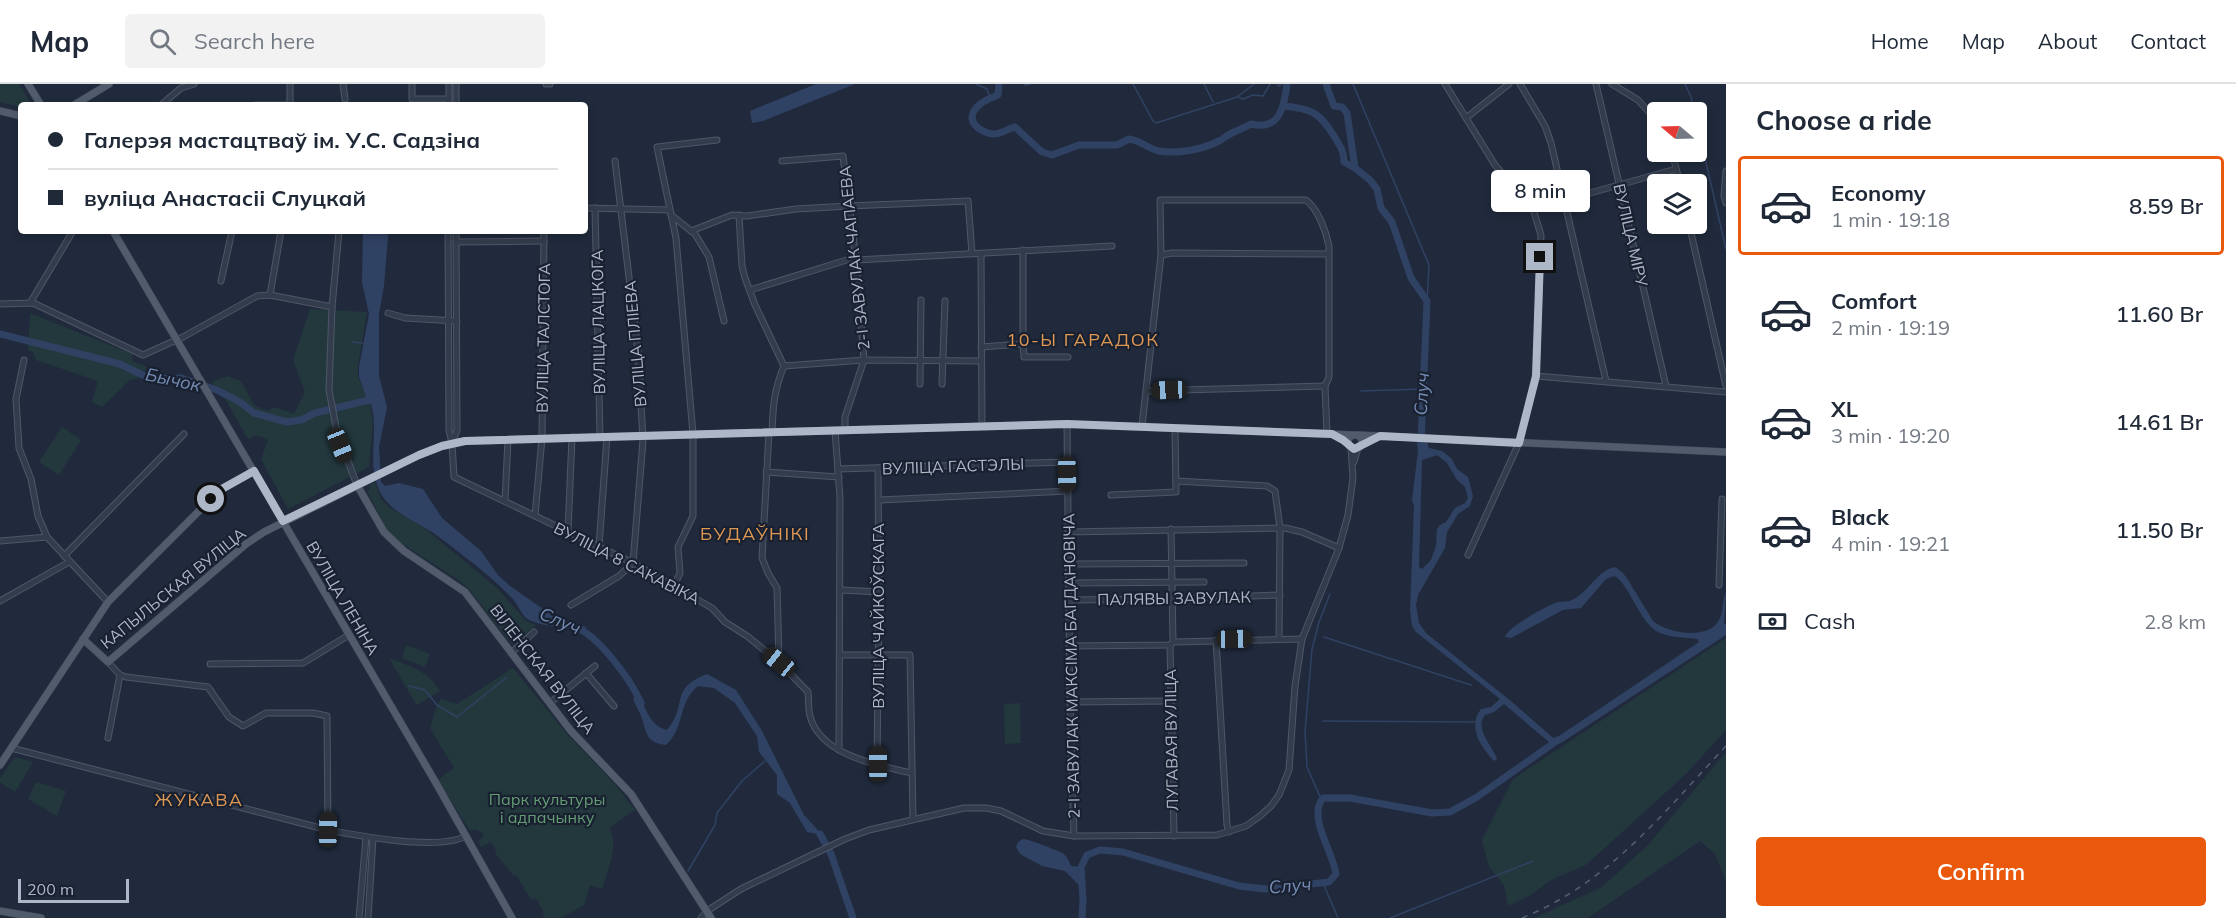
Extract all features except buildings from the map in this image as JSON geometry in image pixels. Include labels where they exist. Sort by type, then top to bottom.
[{"type":"main road","points":[[28,84],[39,102]]},
{"type":"main road","points":[[79,102],[109,84]]},
{"type":"main road","points":[[0,111],[18,115]]},
{"type":"main road","name":"ВУЛІЦА ЛЕНІНА","points":[[115,234],[512,918]]},
{"type":"main road","name":"КАПЫЛЬСКАЯ ВУЛІЦА","points":[[83,639],[108,662],[246,544],[283,521],[357,484],[425,452],[452,443],[572,437],[1067,424],[1726,452]]},
{"type":"main road","points":[[1329,434],[1354,447]]},
{"type":"main road","points":[[1355,435],[1362,440],[1354,447],[1348,438],[1355,435]]},
{"type":"main road","points":[[1354,447],[1380,436]]},
{"type":"main road","name":"КАПЫЛЬСКАЯ ВУЛІЦА","points":[[0,765],[108,602],[220,490],[254,471]]},
{"type":"main road","name":"ВІЛЕНСКАЯ ВУЛІЦА","points":[[357,484],[377,521],[393,542],[465,592],[571,730],[632,794],[711,918]]},
{"type":"main road","points":[[0,910],[41,918]]},
{"type":"street","points":[[165,102],[181,88],[194,84]]},
{"type":"street","points":[[290,84],[290,102]]},
{"type":"street","points":[[343,84],[345,99]]},
{"type":"street","points":[[412,84],[410,97],[412,99],[449,102],[449,84]]},
{"type":"street","points":[[456,84],[456,102]]},
{"type":"street","points":[[1445,84],[1495,165],[1533,208],[1540,235],[1536,376],[1519,443],[1468,555]]},
{"type":"street","points":[[1466,118],[1509,84]]},
{"type":"street","points":[[1520,84],[1545,126],[1551,143],[1606,381]]},
{"type":"street","name":"ВУЛІЦА МІРУ","points":[[1596,84],[1666,386]]},
{"type":"street","points":[[1612,84],[1638,100],[1647,110]]},
{"type":"street","points":[[674,586],[680,573],[678,547],[693,516],[693,434],[676,238],[657,147],[717,140]]},
{"type":"street","name":"2-І ЗАВУЛАК ЧАПАЕВА","points":[[782,161],[843,156],[856,260],[864,360],[845,417],[845,430]]},
{"type":"street","name":"ВУЛІЦА ПЛІЕВА","points":[[615,161],[638,352],[642,435],[633,563]]},
{"type":"street","points":[[1674,162],[1677,174]]},
{"type":"street","points":[[1533,208],[1676,169]]},
{"type":"street","points":[[1726,171],[1724,196],[1726,203]]},
{"type":"street","points":[[1142,426],[1161,255],[1160,200],[1306,200],[1316,212],[1327,237],[1329,377],[1324,386],[1329,434]]},
{"type":"street","points":[[691,231],[732,215],[849,206],[968,201],[972,254]]},
{"type":"street","points":[[588,208],[670,212],[691,231],[709,257],[724,321]]},
{"type":"street","name":"ВУЛІЦА ЛАЦКОГА","points":[[595,208],[603,437],[599,546]]},
{"type":"street","points":[[739,215],[742,266],[754,305],[784,366],[776,385],[773,401],[766,472],[762,558],[777,588],[779,662]]},
{"type":"street","points":[[30,303],[71,234]]},
{"type":"street","points":[[221,281],[231,234]]},
{"type":"street","points":[[270,296],[280,234]]},
{"type":"street","points":[[339,234],[328,376],[330,403],[340,445],[357,484]]},
{"type":"street","points":[[448,234],[449,430],[452,443]]},
{"type":"street","points":[[452,443],[457,430],[456,234]]},
{"type":"street","name":"ВУЛІЦА ТАЛСТОГА","points":[[536,516],[542,438],[544,234]]},
{"type":"street","points":[[1691,234],[1726,386]]},
{"type":"street","points":[[456,242],[544,241]]},
{"type":"street","points":[[750,290],[850,259],[1112,246]]},
{"type":"street","points":[[1023,250],[1024,357],[1068,357]]},
{"type":"street","points":[[1161,255],[1183,253],[1328,254]]},
{"type":"street","points":[[981,254],[982,425]]},
{"type":"street","points":[[0,304],[30,303],[143,355],[257,296],[270,296],[332,307]]},
{"type":"street","points":[[920,384],[921,300]]},
{"type":"street","points":[[942,384],[945,302]]},
{"type":"street","points":[[388,313],[405,318],[457,321]]},
{"type":"street","points":[[981,347],[1023,344]]},
{"type":"street","points":[[24,360],[16,399],[20,448],[31,479],[38,516],[47,537],[108,602]]},
{"type":"street","points":[[864,360],[981,361]]},
{"type":"street","name":"2-І ЗАВУЛАК ЧАПАЕВА","points":[[784,366],[864,360]]},
{"type":"street","points":[[1536,376],[1726,392]]},
{"type":"street","points":[[1147,391],[1324,386]]},
{"type":"street","name":"2-І ЗАВУЛАК МАКСІМА БАГДАНОВІЧА","points":[[1067,424],[1074,836]]},
{"type":"street","points":[[1111,495],[1176,492],[1175,428]]},
{"type":"street","points":[[835,430],[839,477],[841,590],[839,750]]},
{"type":"street","points":[[64,556],[184,434]]},
{"type":"street","points":[[568,531],[572,437]]},
{"type":"street","points":[[504,501],[508,439]]},
{"type":"street","name":"ВУЛІЦА 8 САКАВІКА","points":[[452,443],[454,477],[633,563],[712,608],[725,622],[747,636],[779,662],[808,692],[809,715],[816,730],[839,750],[854,759],[911,773]]},
{"type":"street","points":[[701,918],[706,911],[741,889],[845,839],[869,830],[964,808],[986,808],[1008,813],[1054,834],[1074,836],[1216,835],[1246,826],[1260,816],[1271,806],[1286,782],[1292,753],[1296,686],[1302,639],[1339,548],[1348,515],[1354,447]]},
{"type":"street","name":"ВУЛІЦА ГАСТЭЛЫ","points":[[838,469],[1067,462]]},
{"type":"street","name":"ВУЛІЦА ЧАЙКОЎСКАГА","points":[[878,468],[878,764]]},
{"type":"street","points":[[766,472],[839,477]]},
{"type":"street","points":[[1176,481],[1272,488],[1277,496],[1280,528],[1280,639]]},
{"type":"street","points":[[879,500],[1068,491]]},
{"type":"street","points":[[1719,585],[1724,528],[1722,499]]},
{"type":"street","points":[[1068,532],[1280,528],[1295,530],[1339,548]]},
{"type":"street","name":"ЛУГАВАЯ ВУЛІЦА","points":[[1171,530],[1170,700],[1174,836]]},
{"type":"street","points":[[0,541],[47,537]]},
{"type":"street","points":[[0,601],[69,562]]},
{"type":"street","points":[[571,605],[619,576],[633,563]]},
{"type":"street","points":[[1068,564],[1244,563]]},
{"type":"street","points":[[1069,583],[1204,582]]},
{"type":"street","points":[[841,590],[879,592]]},
{"type":"street","name":"ПАЛЯВЫ ЗАВУЛАК","points":[[1069,600],[1280,595]]},
{"type":"street","points":[[511,652],[534,632]]},
{"type":"street","points":[[210,664],[303,663],[349,635]]},
{"type":"street","points":[[1069,646],[1302,639]]},
{"type":"street","points":[[1215,640],[1229,832]]},
{"type":"street","points":[[841,655],[910,655],[913,819]]},
{"type":"street","points":[[108,662],[120,675],[148,681],[204,686],[211,689],[229,717],[243,726],[267,713],[313,713],[327,716],[328,830]]},
{"type":"street","points":[[550,703],[595,666]]},
{"type":"street","points":[[586,673],[614,706]]},
{"type":"street","points":[[108,738],[120,675]]},
{"type":"street","points":[[1070,702],[1170,700]]},
{"type":"street","points":[[11,748],[328,830],[373,838],[439,842],[454,841],[466,836]]},
{"type":"street","points":[[359,918],[366,837]]},
{"type":"street","points":[[368,918],[373,838]]},
{"type":"green space","points":[[0,84],[19,84],[30,102],[18,102],[18,106],[0,102]]},
{"type":"green space","points":[[310,309],[367,312],[358,377],[370,405],[373,422],[369,467],[288,509],[261,459],[268,440],[256,435],[248,439],[225,399],[219,395],[212,382],[227,376],[241,381],[254,405],[267,411],[275,407],[294,414],[305,392],[293,360]]},
{"type":"green space","points":[[30,313],[132,354],[132,361],[147,367],[142,377],[130,380],[102,407],[92,402],[98,381],[36,360],[33,352],[28,350]]},
{"type":"green space","points":[[62,427],[81,440],[59,475],[39,462]]},
{"type":"green space","points":[[375,482],[381,499],[390,508],[422,526],[498,589],[526,621],[536,625],[512,645],[469,589],[396,540],[387,530],[367,491],[370,489],[369,485]]},
{"type":"green space","points":[[1726,638],[1726,730],[1686,774],[1586,865],[1553,879],[1529,896],[1508,906],[1504,885],[1489,867],[1482,840],[1513,779]]},
{"type":"green space","points":[[406,645],[430,654],[425,667],[402,658]]},
{"type":"green space","points":[[389,658],[424,674],[440,691],[416,704]]},
{"type":"green space","name":"Парк культуры і адпачынку","points":[[513,668],[567,734],[613,782],[635,810],[609,828],[613,850],[602,889],[590,885],[584,905],[561,918],[545,918],[536,898],[531,900],[517,876],[513,875],[496,854],[491,842],[481,847],[478,842],[483,837],[483,833],[475,829],[470,831],[438,780],[454,768],[430,728],[441,699],[457,704]]},
{"type":"green space","points":[[1020,703],[1021,743],[1005,744],[1004,704]]},
{"type":"green space","points":[[1726,752],[1726,882],[1715,854],[1700,841],[1588,918],[1534,918],[1602,887],[1649,844]]},
{"type":"green space","points":[[15,757],[33,762],[15,792],[0,782],[0,778]]},
{"type":"green space","points":[[36,782],[66,791],[57,816],[28,799]]},
{"type":"water","points":[[816,84],[855,84],[763,121],[752,123],[750,111]]},
{"type":"water","name":"Случ","points":[[363,234],[388,234],[384,286],[379,314],[379,376],[387,407],[379,447],[381,482],[385,486],[399,483],[423,489],[442,518],[481,551],[498,575],[510,586],[556,618],[586,627],[583,632],[529,620],[513,599],[487,574],[432,532],[399,513],[381,494],[374,471],[374,427],[371,404],[363,404],[363,399],[366,397],[359,377],[369,314],[362,282]]},
{"type":"water","points":[[1417,442],[1427,442],[1429,448],[1442,451],[1452,459],[1457,469],[1468,477],[1473,496],[1470,506],[1458,514],[1447,532],[1445,548],[1418,595],[1416,605],[1419,623],[1426,633],[1554,738],[1699,642],[1697,639],[1664,635],[1653,628],[1640,613],[1625,586],[1614,576],[1606,579],[1581,608],[1563,610],[1511,638],[1505,637],[1513,628],[1543,609],[1577,597],[1608,569],[1615,567],[1623,573],[1653,621],[1678,632],[1698,633],[1714,626],[1721,617],[1726,592],[1724,624],[1726,624],[1726,635],[1561,743],[1554,745],[1549,742],[1504,704],[1494,712],[1485,715],[1482,720],[1485,737],[1497,759],[1494,761],[1480,743],[1475,723],[1481,709],[1491,707],[1500,699],[1416,632],[1412,626],[1410,610],[1414,506],[1412,500]],"holes":[[[1437,455],[1447,463],[1457,480],[1465,487],[1468,498],[1465,503],[1455,508],[1446,522],[1437,529],[1436,546],[1431,560],[1422,569],[1419,567],[1422,460]]]},
{"type":"water","points":[[707,674],[736,690],[762,731],[804,815],[826,839],[822,841],[817,834],[807,832],[790,803],[777,794],[777,775],[759,752],[757,736],[735,703],[714,688],[698,686],[691,693],[676,730],[666,745],[650,738],[633,699],[639,693],[652,720],[656,725],[667,730],[677,713],[687,686]]},
{"type":"water","points":[[1023,839],[1062,853],[1067,857],[1071,866],[1081,867],[1082,888],[1065,871],[1042,866],[1020,854],[1016,847]]},
{"type":"waterway","points":[[976,84],[987,89],[990,98]]},
{"type":"waterway","name":"Случ","points":[[999,84],[998,95],[984,101],[972,115],[976,126],[992,134],[1015,127],[1042,152],[1052,155],[1079,145],[1117,145],[1129,139],[1166,152],[1182,152],[1205,147],[1251,124],[1268,124],[1274,120],[1282,109],[1287,84]]},
{"type":"waterway","points":[[1025,85],[1030,84]]},
{"type":"waterway","points":[[1133,84],[1156,123],[1237,97],[1254,84]]},
{"type":"waterway","points":[[1204,84],[1213,102]]},
{"type":"waterway","points":[[1238,97],[1243,99],[1253,95],[1263,96],[1270,84]]},
{"type":"waterway","points":[[1277,84],[1279,86],[1282,84]]},
{"type":"waterway","name":"Случ","points":[[1326,84],[1334,106],[1342,107],[1347,113],[1355,168],[1377,189],[1381,208],[1392,222],[1411,278],[1427,301],[1421,443]]},
{"type":"waterway","points":[[1353,84],[1429,265],[1427,301]]},
{"type":"waterway","points":[[1685,84],[1692,102]]},
{"type":"waterway","points":[[1283,106],[1308,110],[1319,117],[1340,146],[1344,162],[1355,168]]},
{"type":"waterway","points":[[1706,162],[1726,249]]},
{"type":"waterway","name":"Бычок","points":[[0,334],[120,364],[151,379],[181,378],[217,390],[240,402],[254,413],[287,422],[369,400]]},
{"type":"waterway","points":[[352,342],[363,343]]},
{"type":"waterway","points":[[1361,391],[1423,389]]},
{"type":"waterway","points":[[1321,799],[1307,767],[1305,732],[1312,649],[1330,594]]},
{"type":"waterway","name":"Случ","points":[[575,627],[594,639],[613,659],[641,703]]},
{"type":"waterway","points":[[1324,637],[1471,685]]},
{"type":"waterway","points":[[409,686],[425,690],[437,705],[457,717],[507,677]]},
{"type":"waterway","points":[[1323,721],[1475,722]]},
{"type":"waterway","name":"Случ","points":[[1082,918],[1081,867],[1087,855],[1100,850],[1123,852],[1239,886],[1265,889],[1329,882],[1336,874],[1318,815],[1323,798],[1350,798],[1432,813],[1450,812],[1477,797],[1558,740]]},
{"type":"waterway","points":[[688,871],[715,825],[717,813],[742,781],[765,761]]},
{"type":"waterway","name":"Случ","points":[[820,834],[831,854],[853,918]]},
{"type":"waterway","points":[[1390,918],[1533,861]]},
{"type":"waterway","points":[[1323,883],[1338,918]]},
{"type":"railway","points":[[1522,918],[1553,903],[1609,865],[1657,820],[1726,746]]},
{"type":"district","name":"10-Ы ГАРАДОК","points":[[1083,340]]},
{"type":"district","name":"БУДАЎНІКІ","points":[[755,534]]},
{"type":"district","name":"ЖУКАВА","points":[[199,800]]},
{"type":"route","points":[[211,499],[220,490],[254,471],[283,521],[419,455],[442,446],[465,441],[1070,424],[1332,434],[1354,449],[1380,436],[1519,443],[1536,376],[1540,257]]}]
